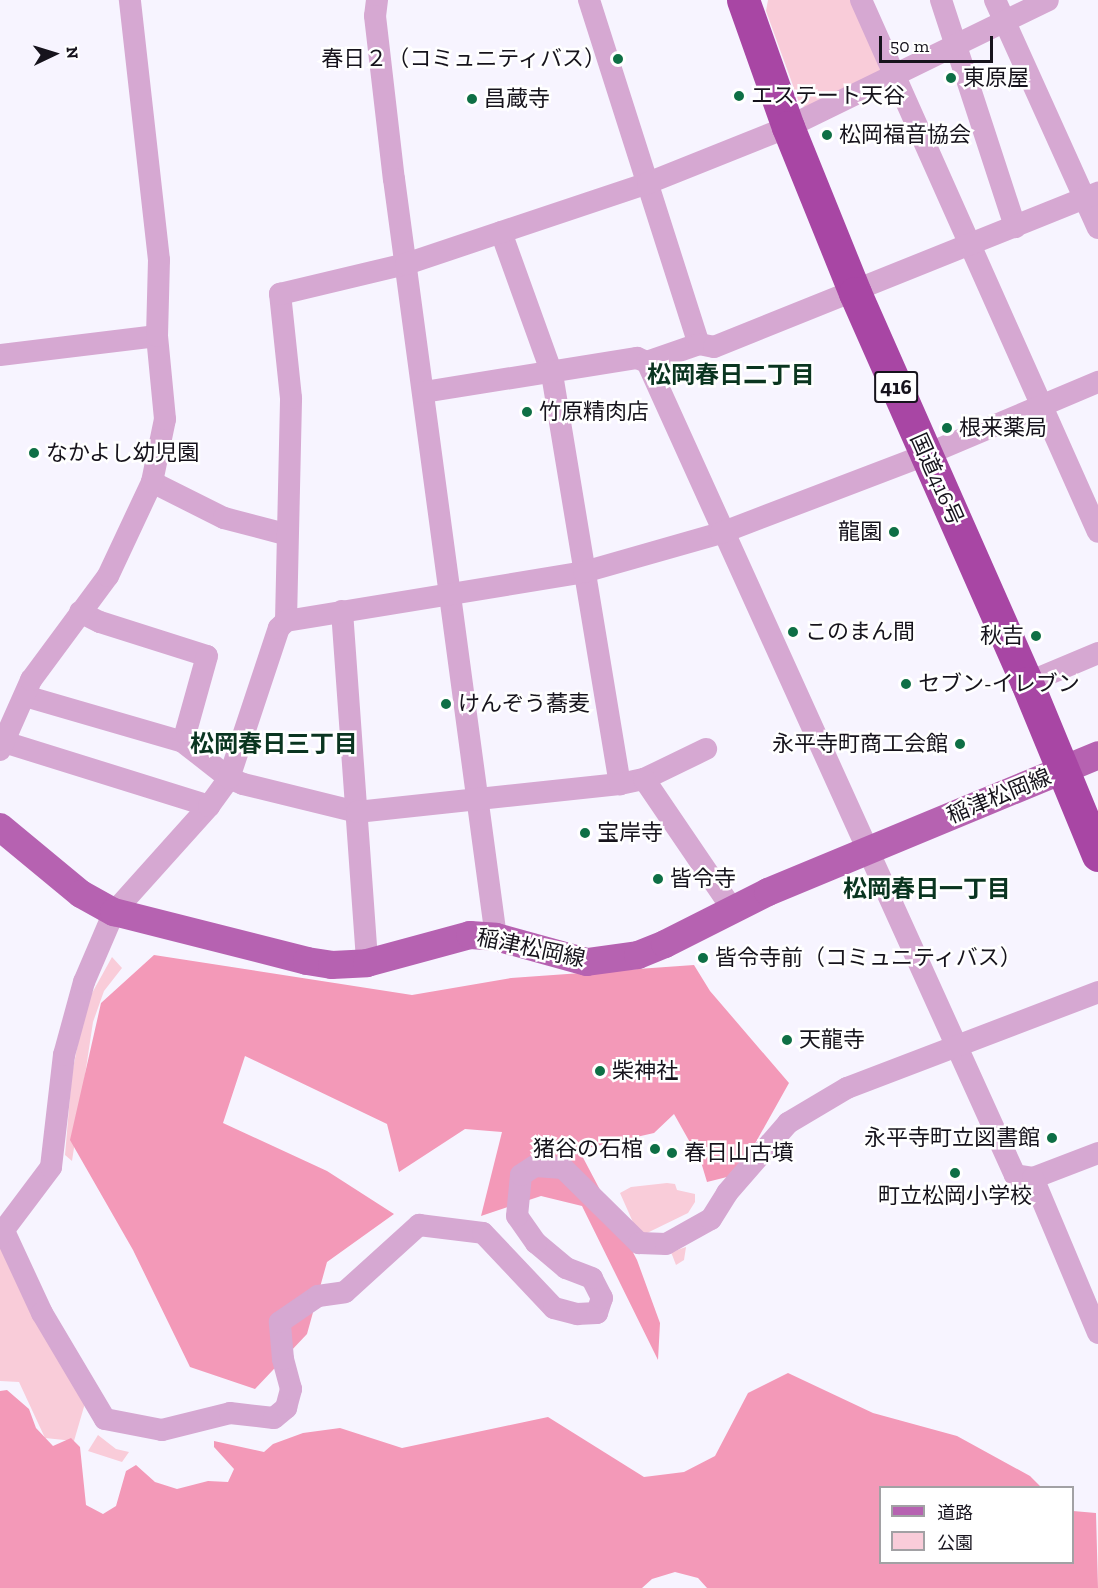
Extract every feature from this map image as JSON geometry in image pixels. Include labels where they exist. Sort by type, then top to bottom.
[{"type":"highway","name":"国道416号","points":[[746,1],[788,127],[855,293],[1027,683],[1098,855]]},
{"type":"main road","name":"稲津松岡線","points":[[0,827],[81,894],[114,912],[307,961],[332,965],[367,963],[450,937],[496,937],[571,959],[613,960],[665,944],[733,910],[867,850],[1098,755]]},
{"type":"street","points":[[130,0],[159,260],[157,336],[165,420],[152,482],[108,576],[31,680],[2,746],[209,806]]},
{"type":"street","points":[[377,0],[375,16],[406,264],[496,937]]},
{"type":"street","points":[[589,0],[699,344]]},
{"type":"street","points":[[861,0],[896,73],[969,247],[1098,532]]},
{"type":"street","points":[[941,0],[1015,227]]},
{"type":"street","points":[[286,621],[285,534],[291,398],[280,294],[406,264],[648,183],[788,127],[956,43],[999,10],[1048,0]]},
{"type":"street","points":[[999,10],[1091,196],[1098,228]]},
{"type":"street","points":[[424,392],[552,374],[637,358],[647,362],[699,344],[714,347],[855,293],[1091,196]]},
{"type":"street","points":[[501,232],[552,374],[620,784]]},
{"type":"street","points":[[0,355],[157,336]]},
{"type":"street","points":[[647,362],[721,533],[1015,1175],[1034,1178],[1098,1153]]},
{"type":"street","points":[[1098,382],[925,454],[721,533],[584,572],[286,621],[279,628],[229,778],[209,806],[114,912],[84,982],[64,1055],[51,1167],[1,1232],[42,1313],[105,1419],[162,1430],[230,1413],[274,1418],[286,1408],[291,1389],[283,1359],[280,1322],[318,1296],[345,1292],[419,1225],[483,1233],[554,1308],[577,1314],[597,1313],[602,1298],[592,1278],[559,1262],[536,1243],[517,1216],[521,1175],[535,1166],[563,1168],[639,1243],[666,1244],[711,1219],[728,1193],[788,1123],[847,1088],[1098,992]]},
{"type":"street","points":[[152,482],[224,518],[285,534]]},
{"type":"street","points":[[342,611],[367,963]]},
{"type":"street","points":[[81,612],[100,622],[207,656],[183,742]]},
{"type":"street","points":[[1027,683],[1098,653]]},
{"type":"street","points":[[25,696],[183,742],[229,778],[357,812],[620,784],[644,779],[706,749]]},
{"type":"street","points":[[644,779],[733,910]]},
{"type":"street","points":[[1034,1178],[1098,1333]]},
{"type":"green space","points":[[768,0],[855,0],[881,72],[807,108],[800,105],[766,11]]},
{"type":"green space","points":[[112,957],[122,968],[104,991],[93,1022],[72,1161],[65,1155],[72,1073],[86,1004]]},
{"type":"green space","points":[[675,1184],[677,1190],[695,1194],[695,1202],[688,1213],[645,1234],[636,1229],[620,1193],[631,1187]]},
{"type":"green space","points":[[0,1235],[88,1393],[74,1441],[45,1438],[19,1382],[0,1381]]},
{"type":"green space","points":[[686,1247],[684,1260],[676,1265],[671,1252]]},
{"type":"green space","points":[[98,1435],[116,1449],[129,1452],[122,1462],[88,1451]]},
{"type":"shaded area","points":[[154,955],[412,995],[511,978],[694,965],[710,991],[789,1083],[752,1149],[727,1177],[707,1182],[701,1162],[674,1114],[654,1133],[579,1150],[637,1260],[660,1323],[658,1360],[582,1206],[541,1196],[481,1216],[502,1132],[465,1129],[399,1172],[387,1124],[245,1056],[223,1123],[327,1171],[394,1214],[327,1262],[307,1334],[255,1389],[190,1367],[133,1250],[70,1140],[101,1003]]},
{"type":"shaded area","points":[[788,1373],[873,1413],[957,1436],[1030,1476],[1040,1486],[879,1486],[879,1564],[1074,1564],[1074,1511],[1096,1513],[1098,1588],[707,1588],[698,1578],[675,1572],[652,1579],[642,1588],[0,1588],[0,1391],[7,1390],[29,1409],[36,1428],[53,1446],[71,1438],[80,1447],[86,1505],[103,1514],[116,1506],[126,1471],[136,1465],[155,1482],[177,1489],[208,1481],[228,1482],[234,1469],[214,1447],[214,1441],[264,1452],[273,1444],[303,1433],[340,1428],[402,1448],[548,1417],[644,1477],[684,1472],[715,1456],[748,1393]]},
{"type":"place","name":"春日２（コミュニティバス）","points":[[618,59]]},
{"type":"place","name":"東原屋","points":[[951,78]]},
{"type":"place","name":"エステート天谷","points":[[739,96]]},
{"type":"place","name":"昌蔵寺","points":[[472,99]]},
{"type":"place","name":"松岡福音協会","points":[[827,135]]},
{"type":"place","name":"竹原精肉店","points":[[527,412]]},
{"type":"place","name":"根来薬局","points":[[947,428]]},
{"type":"place","name":"なかよし幼児園","points":[[34,453]]},
{"type":"place","name":"龍園","points":[[894,532]]},
{"type":"place","name":"このまん間","points":[[793,632]]},
{"type":"place","name":"秋吉","points":[[1036,636]]},
{"type":"place","name":"セブン-イレブン","points":[[906,684]]},
{"type":"place","name":"けんぞう蕎麦","points":[[446,704]]},
{"type":"place","name":"永平寺町商工会館","points":[[960,744]]},
{"type":"place","name":"宝岸寺","points":[[585,833]]},
{"type":"place","name":"皆令寺","points":[[658,879]]},
{"type":"place","name":"皆令寺前（コミュニティバス）","points":[[703,958]]},
{"type":"place","name":"天龍寺","points":[[787,1040]]},
{"type":"place","name":"柴神社","points":[[600,1071]]},
{"type":"place","name":"永平寺町立図書館","points":[[1052,1138]]},
{"type":"place","name":"猪谷の石棺","points":[[655,1149]]},
{"type":"place","name":"春日山古墳","points":[[672,1153]]},
{"type":"place","name":"町立松岡小学校","points":[[955,1173]]},
{"type":"district","name":"松岡春日二丁目","points":[[731,375]]},
{"type":"district","name":"松岡春日三丁目","points":[[274,744]]},
{"type":"district","name":"松岡春日一丁目","points":[[927,889]]}]
